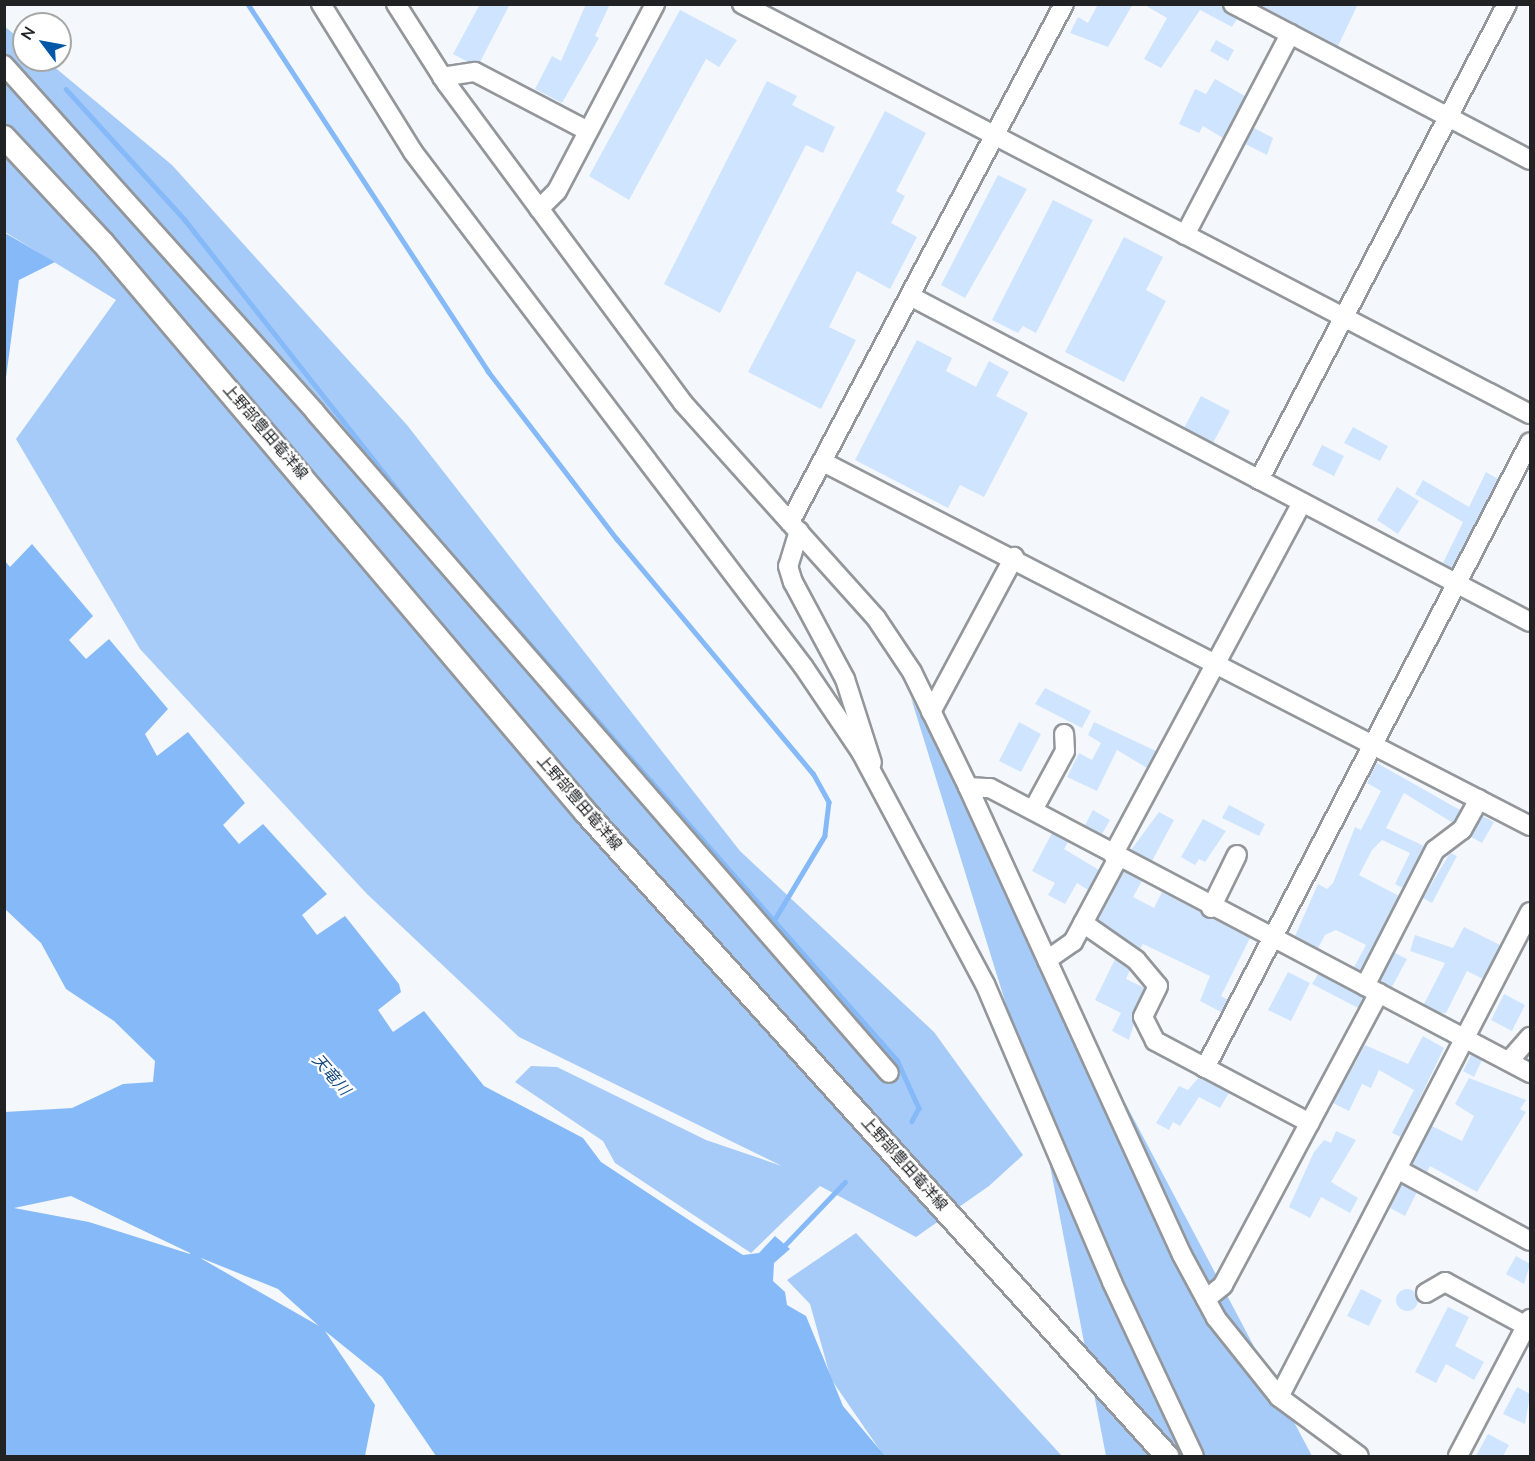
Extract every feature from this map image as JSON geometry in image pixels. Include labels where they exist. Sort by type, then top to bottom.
[{"type":"main road","name":"上野部豊田竜洋線","points":[[4,137],[111,252],[586,813],[1167,1456]]},
{"type":"street","points":[[321,4],[413,152],[802,666],[874,774],[985,984],[1116,1292],[1194,1456]]},
{"type":"street","points":[[396,4],[442,76],[683,402],[876,618],[931,712],[968,787],[1206,1299],[1246,1362],[1279,1397],[1359,1456]]},
{"type":"street","points":[[539,209],[557,190],[655,4]]},
{"type":"street","points":[[874,774],[866,731],[845,679],[793,582],[788,566],[795,526],[910,296],[1064,4]]},
{"type":"street","points":[[1233,4],[1251,9],[1290,34],[1530,160]]},
{"type":"street","points":[[1259,480],[1507,4]]},
{"type":"street","points":[[752,7],[1530,414]]},
{"type":"street","points":[[1185,235],[1290,34]]},
{"type":"street","points":[[4,65],[315,412],[889,1073]]},
{"type":"street","points":[[442,76],[475,72],[588,132]]},
{"type":"street","points":[[910,296],[1530,622]]},
{"type":"street","points":[[1205,1068],[1530,442]]},
{"type":"street","points":[[825,463],[1014,557],[1530,826]]},
{"type":"street","points":[[1047,960],[1073,942],[1216,662],[1302,502]]},
{"type":"street","points":[[931,712],[1014,557]]},
{"type":"street","points":[[1033,810],[1065,751],[1064,734]]},
{"type":"street","points":[[968,787],[990,788],[1211,908],[1466,1037],[1530,1073]]},
{"type":"street","points":[[1206,1299],[1222,1285],[1310,1123],[1435,850],[1462,830],[1479,800]]},
{"type":"street","points":[[1211,908],[1237,855]]},
{"type":"street","points":[[1279,1397],[1530,912]]},
{"type":"street","points":[[1083,923],[1136,960],[1158,986],[1143,1017],[1155,1041],[1310,1123]]},
{"type":"street","points":[[1509,1061],[1530,1037]]},
{"type":"street","points":[[1397,1169],[1530,1241]]},
{"type":"street","points":[[1426,1293],[1445,1282],[1529,1325],[1458,1456]]},
{"type":"shaded area","points":[[4,26],[12,32],[12,72],[60,72],[172,165],[407,425],[740,851],[934,1032],[1023,1155],[989,1186],[916,1237],[820,1186],[751,1253],[615,1163],[603,1141],[515,1082],[531,1066],[557,1067],[706,1140],[782,1166],[519,1037],[367,894],[140,649],[16,439],[116,300],[5,232]]},
{"type":"shaded area","points":[[5,233],[55,262],[19,280],[5,385]]},
{"type":"shaded area","points":[[32,544],[93,616],[69,640],[86,659],[109,639],[168,709],[145,734],[157,756],[188,732],[245,803],[223,825],[239,844],[263,824],[327,894],[302,915],[317,935],[345,916],[399,984],[401,992],[378,1010],[393,1032],[424,1011],[484,1086],[583,1138],[601,1162],[695,1224],[743,1255],[759,1253],[775,1236],[790,1249],[774,1263],[773,1281],[785,1292],[787,1305],[806,1316],[843,1406],[885,1456],[436,1456],[382,1377],[325,1331],[375,1405],[365,1456],[5,1456],[5,1112],[72,1108],[123,1084],[153,1082],[155,1061],[114,1021],[66,989],[41,943],[5,909],[5,561],[10,567]],"holes":[[[71,1196],[190,1253],[190,1254],[89,1222],[14,1208]],[[202,1259],[278,1289],[319,1326]]]},
{"type":"shaded area","points":[[911,698],[1312,1456],[1106,1456],[1040,1114]]},
{"type":"shaded area","points":[[856,1233],[1062,1456],[884,1456],[831,1379],[810,1304],[787,1280]]},
{"type":"building","points":[[480,4],[510,4],[480,62],[468,62],[453,54]]},
{"type":"building","points":[[586,4],[610,4],[595,36],[599,38],[562,103],[535,89],[552,56],[561,61]]},
{"type":"building","points":[[1098,4],[1133,4],[1108,47],[1070,33],[1078,17],[1088,23]]},
{"type":"building","points":[[1143,4],[1219,4],[1237,19],[1232,27],[1200,10],[1161,68],[1144,59],[1167,18]]},
{"type":"building","points":[[1258,4],[1358,4],[1338,46]]},
{"type":"building","points":[[680,10],[737,40],[719,67],[706,59],[629,200],[589,176]]},
{"type":"building","points":[[1216,40],[1234,50],[1228,61],[1210,51]]},
{"type":"building","points":[[1215,79],[1245,96],[1223,138],[1203,126],[1199,133],[1179,124],[1195,89],[1206,94]]},
{"type":"building","points":[[767,81],[797,96],[792,105],[835,127],[823,153],[806,145],[720,313],[664,284]]},
{"type":"building","points":[[885,111],[926,133],[896,191],[905,196],[891,223],[917,237],[890,289],[857,271],[829,327],[856,340],[821,409],[748,372]]},
{"type":"building","points":[[1254,128],[1273,138],[1267,155],[1245,144]]},
{"type":"building","points":[[998,175],[1027,189],[965,298],[941,285]]},
{"type":"building","points":[[1053,200],[1093,220],[1036,333],[1023,326],[1018,333],[992,320]]},
{"type":"building","points":[[1124,237],[1163,257],[1146,290],[1166,301],[1124,382],[1065,352]]},
{"type":"building","points":[[917,340],[952,358],[946,371],[976,387],[989,361],[1009,372],[996,396],[1028,413],[984,497],[960,485],[948,508],[855,460]]},
{"type":"building","points":[[1201,396],[1230,411],[1213,443],[1184,428]]},
{"type":"building","points":[[1353,427],[1388,446],[1380,461],[1344,443]]},
{"type":"building","points":[[1322,445],[1344,456],[1334,476],[1312,465]]},
{"type":"building","points":[[1486,472],[1498,479],[1452,568],[1443,563],[1463,522],[1415,494],[1423,480],[1469,507]]},
{"type":"building","points":[[1397,487],[1419,501],[1398,534],[1377,520]]},
{"type":"building","points":[[1045,688],[1091,711],[1082,728],[1035,704]]},
{"type":"building","points":[[1019,722],[1041,734],[1021,772],[999,761]]},
{"type":"building","points":[[1094,722],[1156,751],[1147,768],[1117,750],[1097,791],[1067,777],[1079,753],[1092,760],[1101,743],[1088,735]]},
{"type":"building","points":[[1377,763],[1460,810],[1453,823],[1404,793],[1386,828],[1424,846],[1403,888],[1395,884],[1410,853],[1382,840],[1372,850],[1359,875],[1399,896],[1360,971],[1354,967],[1366,945],[1336,930],[1325,935],[1318,948],[1295,936],[1318,884],[1327,889],[1333,883],[1355,827],[1361,830],[1381,791],[1367,783]]},
{"type":"building","points":[[1229,805],[1265,824],[1259,836],[1222,818]]},
{"type":"building","points":[[1093,810],[1110,820],[1102,834],[1085,825]]},
{"type":"building","points":[[1159,812],[1174,820],[1152,861],[1131,850]]},
{"type":"building","points":[[1483,816],[1494,822],[1482,843],[1471,837]]},
{"type":"building","points":[[1203,819],[1226,831],[1205,862],[1199,859],[1195,865],[1181,857]]},
{"type":"building","points":[[1052,833],[1068,842],[1064,849],[1099,870],[1088,890],[1077,883],[1065,904],[1048,895],[1055,883],[1032,871]]},
{"type":"building","points":[[1450,853],[1457,856],[1432,903],[1423,898]]},
{"type":"building","points":[[1124,871],[1142,881],[1133,897],[1154,908],[1162,892],[1250,938],[1221,996],[1228,1000],[1221,1012],[1200,1001],[1210,976],[1143,944],[1140,949],[1098,920]]},
{"type":"building","points":[[1464,927],[1500,945],[1483,979],[1467,971],[1446,1013],[1440,1013],[1424,1004],[1445,963],[1410,951],[1415,935],[1453,948]]},
{"type":"building","points":[[1395,953],[1407,959],[1392,987],[1380,981]]},
{"type":"building","points":[[1115,959],[1130,970],[1126,979],[1145,988],[1129,1040],[1112,1031],[1121,1013],[1095,1000]]},
{"type":"building","points":[[1288,972],[1310,983],[1291,1021],[1268,1010]]},
{"type":"building","points":[[1318,974],[1364,998],[1358,1008],[1312,984]]},
{"type":"building","points":[[1504,994],[1525,1005],[1512,1031],[1491,1020]]},
{"type":"building","points":[[1423,1036],[1444,1048],[1401,1137],[1392,1133],[1414,1090],[1379,1070],[1371,1088],[1362,1084],[1349,1111],[1333,1103],[1365,1045],[1408,1064]]},
{"type":"building","points":[[1471,1055],[1482,1060],[1474,1077],[1463,1071]]},
{"type":"building","points":[[1199,1077],[1229,1093],[1220,1108],[1199,1097],[1180,1126],[1173,1122],[1169,1130],[1156,1123],[1179,1086],[1188,1090]]},
{"type":"building","points":[[1469,1078],[1526,1100],[1520,1109],[1526,1112],[1477,1192],[1430,1166],[1427,1172],[1412,1164],[1432,1126],[1462,1141],[1474,1116],[1455,1104]]},
{"type":"building","points":[[1336,1131],[1356,1140],[1331,1182],[1358,1198],[1350,1213],[1321,1197],[1310,1218],[1289,1207],[1314,1152],[1324,1140],[1331,1143]]},
{"type":"building","points":[[1402,1184],[1417,1192],[1405,1216],[1390,1208]]},
{"type":"building","points":[[1516,1256],[1530,1264],[1524,1284],[1506,1274]]},
{"type":"building","points":[[1361,1289],[1382,1300],[1369,1326],[1347,1316]]},
{"type":"building","points":[[1407,1289],[1415,1292],[1418,1300],[1415,1308],[1407,1311],[1399,1308],[1396,1300],[1399,1292]]},
{"type":"building","points":[[1448,1307],[1469,1317],[1455,1346],[1484,1362],[1474,1380],[1446,1364],[1436,1383],[1415,1372]]},
{"type":"building","points":[[1517,1387],[1530,1394],[1525,1424],[1503,1414]]},
{"type":"building","points":[[1488,1434],[1509,1445],[1503,1456],[1476,1456]]},
{"type":"waterway","points":[[248,4],[488,371],[617,539],[813,773],[829,802],[825,836],[773,923]]},
{"type":"waterway","points":[[66,89],[185,220],[420,519],[897,1060],[919,1108],[912,1121]]},
{"type":"waterway","points":[[782,1248],[845,1182]]},
{"type":"water label","name":"天竜川","points":[[331,1075]]}]
